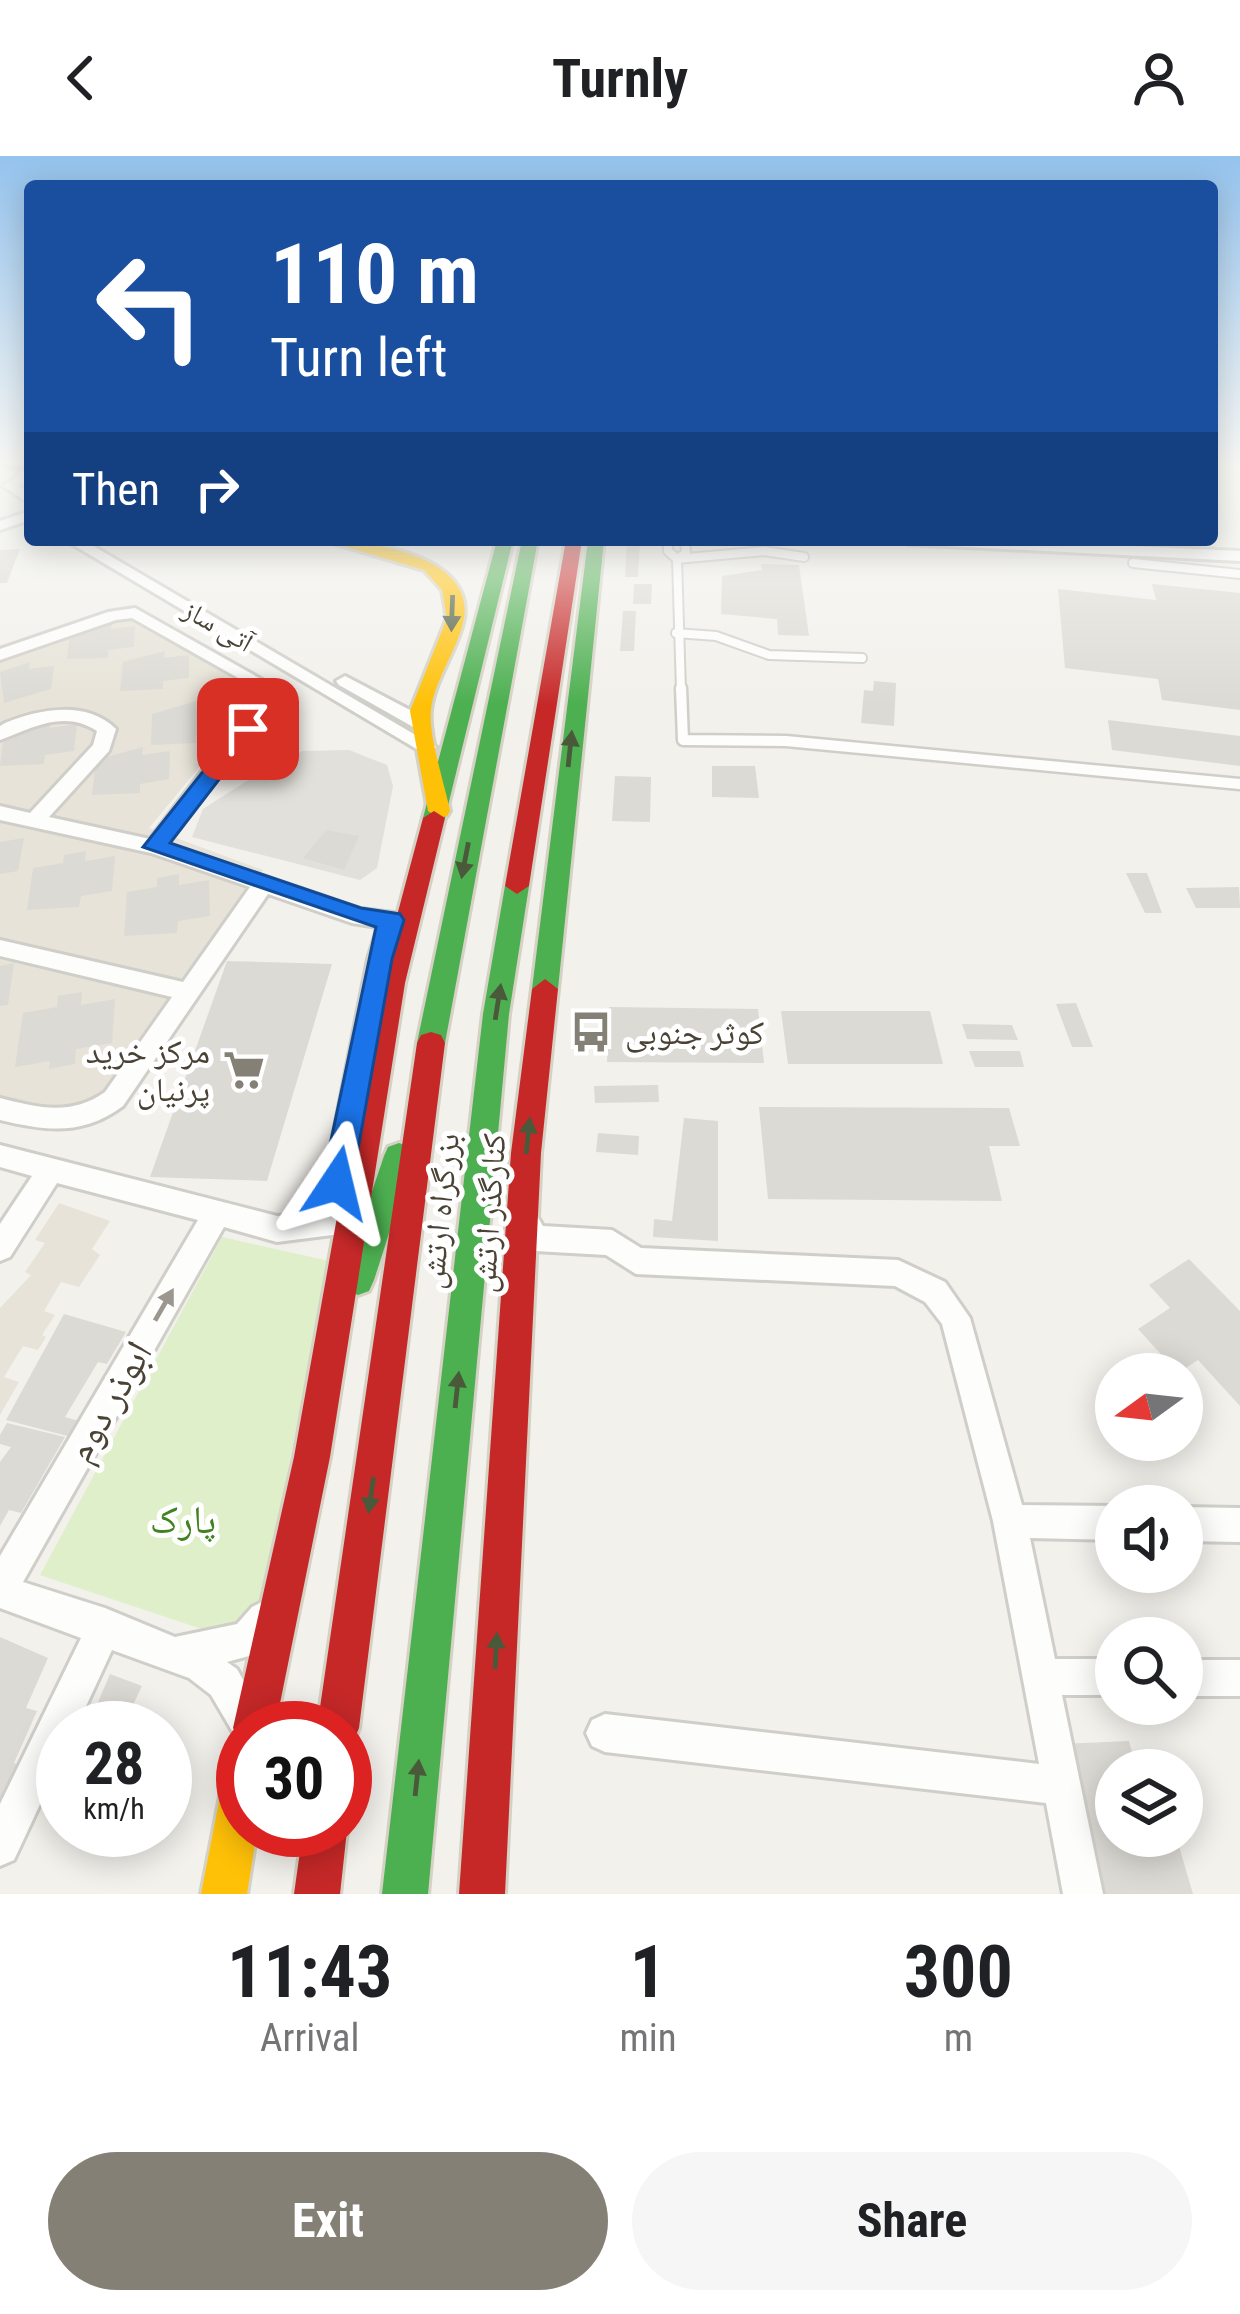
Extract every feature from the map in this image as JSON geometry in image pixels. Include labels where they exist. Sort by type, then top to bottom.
[{"type":"main road","points":[[354,546],[430,566],[451,589],[456,618],[422,704],[439,811]]},
{"type":"main road","points":[[312,1457],[399,921],[439,811],[504,546]]},
{"type":"main road","name":"بزرگراه ارتش","points":[[342,1701],[428,1060],[529,546]]},
{"type":"main road","name":"بزرگراه ارتش","points":[[405,1894],[496,1014],[575,546]]},
{"type":"main road","name":"کنارگذر ارتش","points":[[482,1894],[523,1218],[595,546]]},
{"type":"main road","points":[[258,1701],[356,1285],[428,1060]]},
{"type":"main road","points":[[224,1894],[231,1857]]},
{"type":"main road","points":[[316,1894],[321,1857]]},
{"type":"street","name":"آتی ساز","points":[[82,546],[387,714]]},
{"type":"street","name":"آتی ساز","points":[[106,546],[424,736]]},
{"type":"street","points":[[1209,546],[1240,547]]},
{"type":"street","points":[[1209,546],[1240,556]]},
{"type":"street","points":[[0,655],[114,615],[135,613],[273,692],[155,847]]},
{"type":"street","points":[[0,734],[20,722],[60,716],[94,719],[107,729],[102,748],[34,820]]},
{"type":"street","points":[[0,813],[155,847],[360,917],[399,921],[379,959],[330,1225],[277,1229],[0,1156]]},
{"type":"street","points":[[0,1109],[55,1122],[95,1115],[114,1099],[263,885]]},
{"type":"street","points":[[0,948],[189,992]]},
{"type":"street","points":[[0,1248],[51,1169]]},
{"type":"street","name":"ابوذر دوم","points":[[0,1590],[217,1213]]},
{"type":"street","points":[[523,1218],[536,1238],[612,1243],[636,1261],[861,1268],[898,1273],[935,1292],[956,1318],[1010,1521],[1083,1894]]},
{"type":"street","points":[[1010,1521],[1095,1523]]},
{"type":"street","points":[[1203,1524],[1240,1525]]},
{"type":"street","points":[[177,1653],[248,1640],[285,1580]]},
{"type":"street","points":[[0,1590],[177,1653],[224,1682],[236,1701]]},
{"type":"street","points":[[0,1846],[105,1626]]},
{"type":"street","points":[[1041,1677],[1095,1677]]},
{"type":"street","points":[[1203,1678],[1240,1678]]},
{"type":"street","points":[[605,1733],[1059,1785]]},
{"type":"lane","points":[[668,546],[677,559],[683,740],[786,741],[1240,784]]},
{"type":"lane","points":[[677,559],[686,553],[685,546]]},
{"type":"lane","points":[[677,559],[764,551],[804,557]]},
{"type":"lane","points":[[1133,563],[1240,574]]},
{"type":"lane","points":[[676,633],[716,636],[770,655],[862,658]]},
{"type":"shaded area","points":[[118,616],[143,623],[260,694],[149,828],[263,870],[98,1100],[63,1115],[0,1098],[0,659]]},
{"type":"shaded area","points":[[349,750],[387,765],[393,786],[377,868],[360,880],[192,837],[203,809],[245,782],[302,751]]},
{"type":"shaded area","points":[[59,1203],[110,1221],[92,1249],[100,1255],[79,1287],[61,1282],[44,1311],[55,1315],[38,1350],[23,1346],[4,1377],[19,1382],[0,1415],[0,1308],[31,1275],[25,1272],[45,1243],[35,1240]]},
{"type":"green space","name":"پارک","points":[[222,1237],[329,1261],[261,1605],[223,1636],[40,1575]]},
{"type":"building","points":[[627,546],[640,546],[638,577],[625,577]]},
{"type":"building","points":[[20,549],[7,583],[0,583],[0,550]]},
{"type":"building","points":[[761,564],[799,565],[809,636],[778,635],[777,619],[721,614],[722,576],[762,570]]},
{"type":"building","points":[[634,584],[652,584],[651,604],[633,604]]},
{"type":"building","points":[[1152,584],[1240,593],[1240,710],[1162,700],[1158,679],[1065,668],[1058,589],[1156,600]]},
{"type":"building","points":[[623,611],[636,611],[634,651],[620,651]]},
{"type":"building","points":[[112,622],[111,629],[135,626],[134,647],[108,650],[108,658],[67,659],[70,633]]},
{"type":"building","points":[[165,651],[164,658],[189,655],[189,678],[163,681],[163,689],[120,691],[123,662]]},
{"type":"building","points":[[30,662],[29,669],[54,666],[51,689],[4,703],[0,672]]},
{"type":"building","points":[[874,681],[896,683],[894,726],[861,723],[864,690],[873,691]]},
{"type":"building","points":[[196,701],[196,709],[222,705],[223,731],[196,735],[196,743],[151,745],[152,714]]},
{"type":"building","points":[[51,720],[50,728],[77,724],[74,751],[45,755],[44,764],[0,766],[4,733]]},
{"type":"building","points":[[1108,720],[1240,736],[1240,766],[1112,750]]},
{"type":"building","points":[[143,747],[142,755],[170,751],[169,779],[140,784],[140,793],[92,795],[96,760]]},
{"type":"building","points":[[712,766],[755,766],[759,798],[712,797]]},
{"type":"building","points":[[615,776],[651,777],[650,822],[612,821]]},
{"type":"building","points":[[326,830],[359,836],[344,870],[303,858]]},
{"type":"building","points":[[24,838],[18,871],[0,874],[0,842]]},
{"type":"building","points":[[86,851],[85,861],[115,856],[112,891],[81,896],[79,907],[27,910],[33,868],[63,863],[64,855]]},
{"type":"building","points":[[1126,873],[1147,873],[1162,913],[1145,913]]},
{"type":"building","points":[[179,874],[179,885],[209,880],[210,916],[178,921],[177,933],[124,936],[127,892],[157,887],[157,878]]},
{"type":"building","points":[[1239,887],[1240,908],[1196,908],[1186,888]]},
{"type":"building","name":"مرکز خرید پرنیان","points":[[227,961],[332,964],[267,1181],[150,1177]]},
{"type":"building","points":[[14,963],[8,1005],[0,1006],[0,966]]},
{"type":"building","points":[[82,992],[81,1005],[115,999],[112,1043],[76,1049],[75,1064],[49,1069],[50,1061],[15,1067],[23,1013],[57,1007],[58,996]]},
{"type":"building","points":[[1076,1003],[1093,1047],[1072,1047],[1056,1004]]},
{"type":"building","points":[[609,1007],[758,1009],[764,1063],[607,1062]]},
{"type":"building","points":[[781,1011],[930,1011],[943,1064],[788,1064]]},
{"type":"building","points":[[962,1024],[1012,1025],[1018,1040],[967,1039]]},
{"type":"building","points":[[969,1051],[1020,1051],[1024,1067],[975,1067]]},
{"type":"building","points":[[658,1085],[659,1102],[595,1103],[594,1086]]},
{"type":"building","points":[[759,1107],[1009,1108],[1020,1146],[989,1146],[1002,1201],[768,1199]]},
{"type":"building","points":[[684,1118],[718,1121],[718,1241],[653,1237],[654,1219],[672,1221]]},
{"type":"building","points":[[598,1133],[639,1136],[638,1155],[596,1152]]},
{"type":"building","points":[[1189,1259],[1240,1311],[1240,1406],[1203,1365],[1203,1353],[1160,1353],[1138,1329],[1170,1308],[1149,1285]]},
{"type":"building","points":[[64,1314],[126,1332],[107,1364],[98,1362],[65,1417],[83,1422],[75,1438],[6,1420]]},
{"type":"building","points":[[7,1423],[65,1437],[21,1513],[9,1510],[0,1526],[0,1462],[11,1447],[0,1444],[0,1435]]},
{"type":"building","points":[[0,1637],[48,1658],[26,1708],[36,1713],[14,1763],[20,1766],[0,1820]]},
{"type":"building","points":[[110,1674],[142,1686],[135,1701],[99,1701]]},
{"type":"building","points":[[1129,1741],[1131,1749],[1095,1749],[1095,1857],[1182,1857],[1193,1894],[1098,1894],[1061,1744]]},
{"type":"traffic: fast","points":[[434,818],[503,546]]},
{"type":"traffic: fast","points":[[431,1043],[529,546]]},
{"type":"traffic: fast","points":[[545,989],[595,546]]},
{"type":"traffic: fast","points":[[405,1894],[496,1014],[517,886]]},
{"type":"traffic: fast","points":[[358,1280],[399,1156]]},
{"type":"traffic: slow","points":[[354,546],[430,566],[451,589],[456,618],[420,711],[439,811]]},
{"type":"traffic: slow","points":[[224,1894],[231,1857]]},
{"type":"traffic: jam","points":[[517,886],[573,546]]},
{"type":"traffic: jam","points":[[260,1701],[312,1457],[392,983],[434,818]]},
{"type":"traffic: jam","points":[[482,1894],[526,1153],[545,989]]},
{"type":"traffic: jam","points":[[342,1701],[431,1043]]},
{"type":"traffic: jam","points":[[317,1894],[322,1857]]},
{"type":"place","name":"کوثر جنوبی","points":[[591,1032]]},
{"type":"place","name":"مرکز خرید پرنیان","points":[[244,1070]]},
{"type":"route","points":[[248,729],[155,847],[360,917],[391,920],[379,959],[337,1183]]}]
